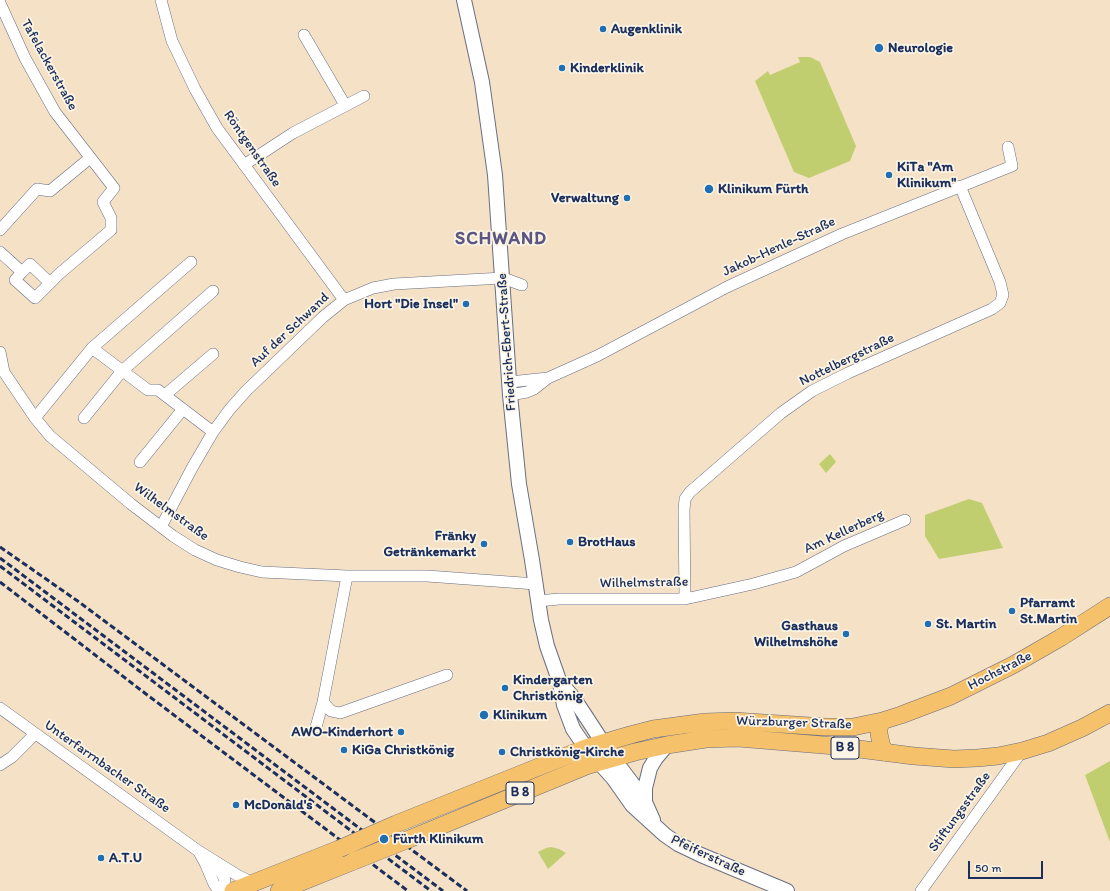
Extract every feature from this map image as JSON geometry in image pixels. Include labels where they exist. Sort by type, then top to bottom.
[{"type":"main road","name":"Hochstraße","points":[[882,721],[918,710],[976,684],[1034,653],[1110,606]]},
{"type":"main road","name":"Würzburger Straße","points":[[279,891],[606,760],[667,745],[706,739],[738,738],[836,746],[887,753],[954,759],[998,756],[1022,751],[1048,743],[1082,728],[1110,713]]},
{"type":"main road","name":"Würzburger Straße","points":[[233,891],[586,748],[652,729],[705,722],[734,721],[853,726],[882,721]]},
{"type":"main road","points":[[882,721],[879,734],[882,747],[887,753]]},
{"type":"street","name":"Röntgenstraße","points":[[161,0],[172,41],[195,89],[217,128],[344,300]]},
{"type":"street","name":"Friedrich-Ebert-Straße","points":[[464,0],[482,82],[492,144],[510,389],[519,484],[544,636],[560,683],[564,705],[573,729],[586,748],[606,760]]},
{"type":"street","name":"Tafelackerstraße","points":[[0,3],[25,58],[55,112],[114,188],[103,202],[111,218],[112,230],[50,283]]},
{"type":"street","points":[[304,35],[346,105]]},
{"type":"street","points":[[244,164],[294,133],[364,96]]},
{"type":"street","name":"Jakob-Henle-Straße","points":[[510,389],[527,392],[534,389],[548,378],[597,356],[727,287],[842,234],[1012,166],[1008,147]]},
{"type":"street","points":[[0,230],[37,189],[50,191],[90,158]]},
{"type":"street","name":"Nottelbergstraße","points":[[685,599],[684,510],[685,499],[690,492],[781,413],[812,391],[848,373],[992,309],[1000,303],[1003,295],[1000,282],[960,186]]},
{"type":"street","points":[[0,252],[22,272]]},
{"type":"street","points":[[35,418],[92,348],[191,262]]},
{"type":"street","points":[[30,264],[50,283],[35,298],[15,280],[22,272],[30,264]]},
{"type":"street","points":[[503,278],[522,285]]},
{"type":"street","name":"Auf der Schwand","points":[[161,527],[213,432],[230,409],[246,391],[344,300],[373,288],[394,284],[503,278]]},
{"type":"street","points":[[84,418],[122,371],[213,291]]},
{"type":"street","points":[[92,348],[148,390],[158,390],[213,432]]},
{"type":"street","name":"Wilhelmstraße","points":[[0,352],[4,372],[35,418],[50,436],[161,527],[195,550],[217,560],[262,572],[347,576],[427,576],[536,584]]},
{"type":"street","points":[[165,395],[213,354]]},
{"type":"street","points":[[140,462],[183,409]]},
{"type":"street","name":"Am Kellerberg","points":[[796,572],[844,546],[905,520]]},
{"type":"street","name":"Wilhelmstraße","points":[[538,602],[559,599],[685,599],[753,584],[796,572]]},
{"type":"street","points":[[316,727],[323,702],[347,576]]},
{"type":"street","points":[[323,702],[331,711],[340,713],[447,675]]},
{"type":"street","name":"Friedrich-Ebert-Straße","points":[[560,683],[575,700],[603,743],[606,760]]},
{"type":"street","name":"Unterfarrnbacher Straße","points":[[0,708],[197,850],[237,875],[253,883]]},
{"type":"street","points":[[0,765],[12,757],[35,734]]},
{"type":"street","points":[[645,802],[645,788],[650,768],[667,745]]},
{"type":"street","name":"Stiftungsstraße","points":[[922,891],[1022,751]]},
{"type":"street","name":"Pfeiferstraße","points":[[606,760],[626,775],[645,802],[655,826]]},
{"type":"street","name":"Pfeiferstraße","points":[[606,760],[613,778],[632,805],[665,835],[684,846],[786,891]]},
{"type":"street","name":"Unterfarrnbacher Straße","points":[[197,850],[219,891]]},
{"type":"street","points":[[215,861],[225,880],[223,891]]},
{"type":"green space","points":[[798,57],[810,57],[820,62],[856,146],[850,161],[809,178],[794,172],[755,81],[768,71],[770,75],[800,62]]},
{"type":"green space","points":[[830,454],[836,462],[826,473],[819,464]]},
{"type":"green space","points":[[969,499],[982,503],[1003,548],[939,559],[925,536],[925,515]]},
{"type":"green space","points":[[1110,761],[1110,842],[1085,775]]},
{"type":"green space","points":[[551,847],[566,853],[548,869],[538,852]]},
{"type":"railway","points":[[0,547],[79,602],[467,891]]},
{"type":"railway","points":[[0,558],[443,891]]},
{"type":"railway","points":[[0,566],[431,891]]},
{"type":"railway","points":[[0,582],[408,891]]},
{"type":"place","name":"Augenklinik","points":[[603,29]]},
{"type":"place","name":"Neurologie","points":[[879,48]]},
{"type":"place","name":"Kinderklinik","points":[[562,68]]},
{"type":"place","name":"KiTa \"Am Klinikum\"","points":[[889,175]]},
{"type":"place","name":"Klinikum Fürth","points":[[709,189]]},
{"type":"place","name":"Verwaltung","points":[[627,198]]},
{"type":"place","name":"Hort \"Die Insel\"","points":[[466,304]]},
{"type":"place","name":"BrotHaus","points":[[570,542]]},
{"type":"place","name":"Fränky Getränkemarkt","points":[[484,544]]},
{"type":"place","name":"Pfarramt St.Martin","points":[[1012,611]]},
{"type":"place","name":"St. Martin","points":[[928,624]]},
{"type":"place","name":"Gasthaus Wilhelmshöhe","points":[[846,634]]},
{"type":"place","name":"Kindergarten Christkönig","points":[[505,688]]},
{"type":"place","name":"Klinikum","points":[[484,715]]},
{"type":"place","name":"AWO-Kinderhort","points":[[401,732]]},
{"type":"place","name":"KiGa Christkönig","points":[[344,750]]},
{"type":"place","name":"Christkönig-Kirche","points":[[502,752]]},
{"type":"place","name":"McDonald's","points":[[236,805]]},
{"type":"place","name":"Fürth Klinikum","points":[[384,839]]},
{"type":"place","name":"A.T.U","points":[[101,858]]},
{"type":"district","name":"SCHWAND","points":[[501,239]]}]
